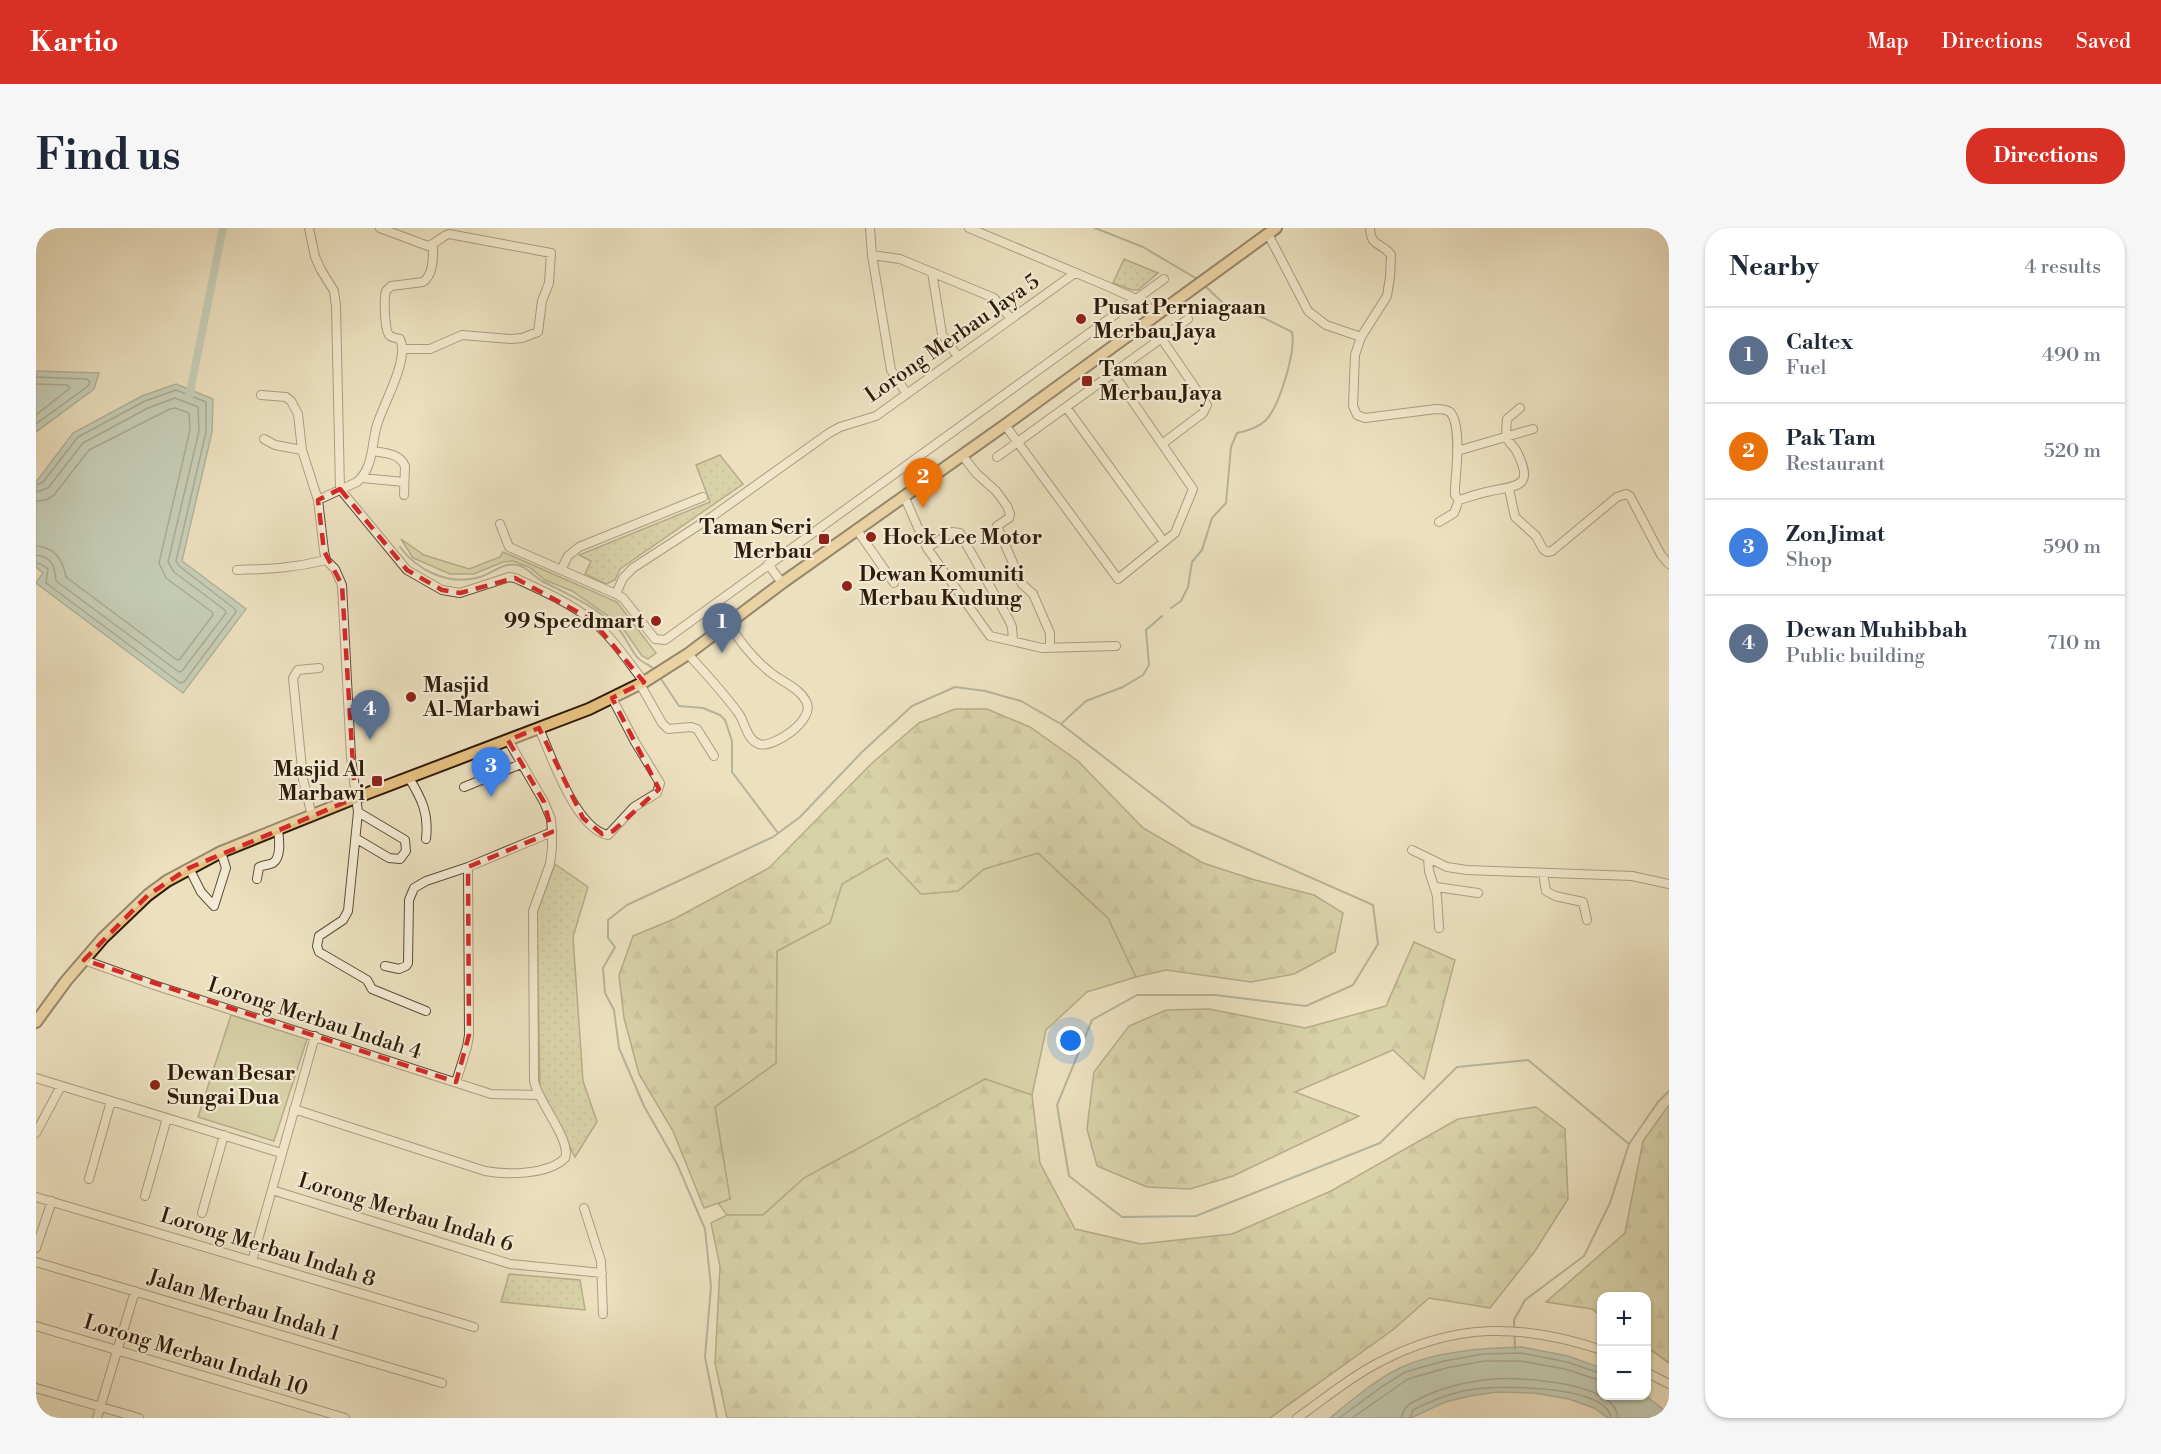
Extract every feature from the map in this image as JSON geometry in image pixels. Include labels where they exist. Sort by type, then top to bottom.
[{"type":"main road","points":[[36,1022],[103,938],[148,895],[189,868],[221,852],[355,798],[539,728],[642,683],[688,654],[782,583],[1272,231]]},
{"type":"street","points":[[309,228],[315,257],[334,291],[336,306],[340,489],[407,570],[420,578],[454,593],[474,590],[515,578],[562,600],[591,619],[612,641],[642,683],[662,723],[668,729],[691,726],[697,729],[714,756]]},
{"type":"street","points":[[380,228],[423,245],[433,244],[440,237],[449,234],[551,252],[549,283],[542,301],[538,332],[511,339],[462,335],[430,349],[403,350]]},
{"type":"street","points":[[870,228],[872,255],[891,370],[907,394]]},
{"type":"street","points":[[969,228],[1136,299],[1158,314]]},
{"type":"street","points":[[1370,228],[1371,237],[1376,245],[1389,251],[1390,278],[1387,296],[1361,337],[1355,355],[1353,406],[1357,415],[1365,418],[1417,410],[1444,409],[1450,412],[1454,422],[1457,451],[1455,495],[1459,500]]},
{"type":"street","points":[[1272,231],[1308,311],[1326,325],[1361,337]]},
{"type":"street","points":[[318,500],[362,478],[372,451],[377,423],[388,399],[403,350],[400,339],[390,336],[387,331],[386,291],[392,286],[425,281],[431,271],[433,244]]},
{"type":"street","points":[[872,255],[900,259],[994,298],[1011,319]]},
{"type":"street","points":[[932,272],[942,334],[958,357]]},
{"type":"street","name":"Lorong Merbau Jaya 5","points":[[616,594],[623,578],[633,568],[713,516],[829,433],[840,427],[876,416],[1075,273]]},
{"type":"street","points":[[500,524],[509,547],[623,598],[655,639],[665,640],[1164,279]]},
{"type":"street","points":[[998,458],[1188,319]]},
{"type":"street","points":[[1161,338],[1208,405],[1203,413],[1162,444]]},
{"type":"street","points":[[1005,425],[1118,579],[1175,533],[1192,493],[1192,485],[1113,373]]},
{"type":"street","points":[[261,395],[280,396],[291,401],[298,414],[302,450],[318,500],[326,560],[340,578],[344,611],[351,757],[358,812],[357,839],[348,911],[343,920],[319,936],[317,946],[319,952],[367,980],[372,989],[426,1011]]},
{"type":"street","points":[[1066,407],[1164,542]]},
{"type":"street","points":[[1459,500],[1491,491],[1509,489],[1519,486],[1523,481],[1525,475],[1516,449],[1507,437],[1507,419],[1520,408]]},
{"type":"street","points":[[1457,451],[1533,429]]},
{"type":"street","points":[[264,439],[275,445],[302,450]]},
{"type":"street","points":[[372,451],[401,459],[405,466],[404,495]]},
{"type":"street","points":[[962,455],[976,473],[990,483],[1007,506],[1009,518],[997,526],[1022,584],[1033,594],[1050,633],[1050,647]]},
{"type":"street","points":[[362,478],[405,482]]},
{"type":"street","points":[[1509,489],[1515,517],[1536,536],[1547,552],[1552,551],[1617,497],[1626,494],[1633,502],[1661,555],[1669,564]]},
{"type":"street","points":[[561,570],[568,556],[579,547],[703,496]]},
{"type":"street","points":[[904,496],[927,548],[987,633],[994,638],[1042,648],[1116,646]]},
{"type":"street","points":[[1439,522],[1454,513],[1459,500]]},
{"type":"street","points":[[857,530],[894,583]]},
{"type":"street","points":[[927,548],[952,532],[960,533],[1009,620],[1013,642]]},
{"type":"street","points":[[237,570],[277,570],[326,560]]},
{"type":"street","points":[[768,564],[782,583]]},
{"type":"street","points":[[688,654],[739,714],[757,744],[772,742],[795,728],[804,721],[807,715],[807,702],[799,692],[770,672],[748,652],[728,623]]},
{"type":"street","points":[[312,816],[303,779],[293,678],[298,670],[319,668]]},
{"type":"street","points":[[539,728],[583,818],[602,834],[608,835],[634,807],[657,793],[660,783],[612,698]]},
{"type":"street","points":[[294,1109],[470,1166],[499,1173],[526,1173],[553,1166],[561,1162],[567,1154],[566,1146],[538,1095],[534,1082],[533,911],[550,864],[552,832],[544,802],[508,740]]},
{"type":"street","points":[[464,787],[521,764]]},
{"type":"street","points":[[409,778],[425,807],[428,823],[426,839]]},
{"type":"street","points":[[357,839],[389,858],[400,859],[406,851],[405,840],[358,812]]},
{"type":"street","points":[[257,879],[259,867],[277,859],[278,829]]},
{"type":"street","points":[[386,966],[399,969],[408,963],[409,900],[414,888],[426,881],[468,867],[552,832]]},
{"type":"street","points":[[1412,850],[1447,867],[1467,870],[1632,876],[1669,884]]},
{"type":"street","points":[[189,868],[201,892],[214,906],[226,868],[221,852]]},
{"type":"street","points":[[1428,859],[1429,871],[1436,887],[1439,928]]},
{"type":"street","points":[[456,1082],[468,1047],[469,1035],[468,867]]},
{"type":"street","points":[[1543,873],[1546,891],[1555,896],[1583,902],[1587,920]]},
{"type":"street","points":[[1436,887],[1479,893]]},
{"type":"street","name":"Lorong Merbau Indah 4","points":[[84,960],[154,985],[491,1094],[538,1095]]},
{"type":"street","points":[[252,1261],[315,1036]]},
{"type":"street","points":[[36,1078],[281,1153]]},
{"type":"street","points":[[36,1133],[61,1086]]},
{"type":"street","points":[[89,1179],[111,1101]]},
{"type":"street","points":[[145,1196],[167,1118]]},
{"type":"street","points":[[202,1213],[224,1136]]},
{"type":"street","name":"Lorong Merbau Indah 6","points":[[272,1190],[510,1264],[602,1273]]},
{"type":"street","name":"Lorong Merbau Indah 8","points":[[36,1197],[474,1327]]},
{"type":"street","points":[[36,1248],[52,1202]]},
{"type":"street","points":[[584,1208],[601,1261],[603,1314]]},
{"type":"street","name":"Jalan Merbau Indah 1","points":[[36,1262],[442,1383]]},
{"type":"street","points":[[97,1418],[135,1291]]},
{"type":"street","name":"Lorong Merbau Indah 10","points":[[36,1326],[345,1418]]},
{"type":"street","points":[[1297,1418],[1376,1364],[1427,1342],[1465,1332],[1492,1330],[1525,1332],[1570,1340],[1597,1348]]},
{"type":"street","points":[[1651,1374],[1669,1384]]},
{"type":"street","points":[[36,1388],[139,1418]]},
{"type":"highlighted area","points":[[340,489],[407,570],[442,590],[460,593],[515,578],[591,619],[644,682],[612,698],[659,789],[613,831],[602,834],[583,818],[539,728],[508,740],[544,802],[552,832],[468,867],[469,1035],[456,1082],[84,960],[148,895],[189,868],[355,798],[342,585],[324,551],[318,500],[335,491]]},
{"type":"green space","points":[[1124,259],[1158,273],[1138,290],[1113,283]]},
{"type":"green space","points":[[720,455],[743,484],[620,569],[615,580],[606,584],[585,574],[591,561],[579,555],[710,502],[696,465]]},
{"type":"green space","points":[[401,539],[424,555],[469,569],[500,557],[503,552],[617,602],[656,653],[648,659],[642,656],[620,624],[572,591],[545,580],[529,567],[513,561],[503,562],[474,574],[450,574],[413,558]]},
{"type":"green space","points":[[955,709],[987,709],[1030,727],[1078,761],[1143,828],[1203,863],[1255,880],[1314,895],[1343,913],[1335,952],[1294,974],[1251,982],[1166,970],[1136,977],[1108,918],[1038,853],[984,869],[958,891],[921,894],[887,858],[842,884],[830,923],[777,951],[776,1063],[715,1107],[730,1199],[704,1208],[673,1131],[639,1074],[624,1018],[619,975],[633,936],[674,919],[769,868],[871,764],[919,723]]},
{"type":"green space","points":[[1038,853],[1108,918],[1136,977],[1087,992],[1046,1030],[1032,1095],[985,1079],[804,1178],[763,1215],[727,1215],[718,1203],[730,1199],[715,1107],[776,1063],[777,951],[830,923],[842,884],[888,857],[921,894],[958,891],[984,869]]},
{"type":"green space","points":[[555,864],[588,887],[573,937],[583,1081],[597,1122],[575,1157],[540,1089],[537,912]]},
{"type":"green space","points":[[1414,942],[1455,960],[1424,1079],[1393,1050],[1295,1092],[1359,1116],[1233,1176],[1190,1189],[1147,1187],[1097,1166],[1087,1129],[1094,1072],[1129,1026],[1166,1010],[1209,1009],[1305,1028],[1386,1006]]},
{"type":"green space","points":[[231,1015],[307,1039],[274,1141],[198,1117]]},
{"type":"green space","points":[[985,1079],[1032,1095],[1040,1163],[1075,1229],[1141,1244],[1232,1234],[1331,1191],[1458,1119],[1536,1107],[1565,1129],[1568,1199],[1535,1251],[1490,1308],[1429,1298],[1394,1329],[1270,1418],[727,1418],[715,1363],[720,1266],[711,1223],[727,1215],[763,1215],[804,1178]]},
{"type":"green space","points":[[1669,1105],[1669,1363],[1651,1350],[1651,1292],[1597,1292],[1597,1313],[1592,1309],[1546,1302],[1625,1233],[1643,1141]]},
{"type":"green space","points":[[509,1274],[580,1280],[585,1310],[501,1302]]},
{"type":"water","points":[[36,371],[99,373],[94,389],[36,432]]},
{"type":"water","points":[[176,384],[213,399],[212,432],[182,561],[246,609],[183,693],[36,583],[43,573],[36,567],[36,482],[73,433],[142,396]]},
{"type":"water","points":[[1522,1347],[1568,1356],[1597,1367],[1597,1400],[1651,1400],[1669,1414],[1669,1418],[1608,1418],[1594,1408],[1569,1399],[1534,1393],[1497,1392],[1445,1402],[1411,1418],[1330,1418],[1364,1390],[1402,1367],[1430,1357],[1492,1348]]},
{"type":"waterway","points":[[189,397],[223,228]]},
{"type":"waterway","points":[[1095,228],[1143,247],[1199,280]]},
{"type":"waterway","points":[[1171,608],[1181,601],[1188,587],[1192,562],[1202,550],[1212,518],[1226,503],[1231,447],[1237,433],[1260,425],[1271,413],[1277,403],[1292,352],[1292,332],[1264,318],[1224,304],[1203,284]]},
{"type":"waterway","points":[[400,547],[424,569],[454,579],[476,578],[511,564],[523,567],[542,581],[599,612],[619,630],[637,657],[655,670]]},
{"type":"waterway","points":[[1061,724],[1086,701],[1123,687],[1143,675],[1149,665],[1146,630],[1162,616]]},
{"type":"waterway","points":[[661,679],[679,706],[703,708],[720,715],[725,720],[732,741],[732,772],[778,833]]},
{"type":"waterway","points":[[717,1418],[705,1357],[711,1287],[705,1229],[677,1164],[644,1106],[619,1048],[614,1010],[605,993],[603,968],[615,947],[608,938],[608,920],[627,905],[773,837],[800,817],[862,752],[912,706],[955,687],[985,691],[1021,701],[1061,724],[1192,825],[1373,905],[1378,944],[1353,985],[1306,1006],[1215,995],[1137,995],[1092,1020],[1057,1105],[1069,1176],[1122,1217],[1196,1216],[1380,1143],[1457,1067],[1528,1060],[1629,1144],[1658,1102],[1669,1091]]},
{"type":"waterway","points":[[1515,1349],[1514,1320],[1525,1300],[1584,1256],[1610,1203],[1629,1144]]},
{"type":"place","name":"Pusat Perniagaan Merbau Jaya","points":[[1081,319]]},
{"type":"place","name":"Taman Merbau Jaya","points":[[1087,381]]},
{"type":"place","name":"Pak Tam","points":[[923,508]]},
{"type":"place","name":"Hock Lee Motor","points":[[871,537]]},
{"type":"place","name":"Taman Seri Merbau","points":[[824,539]]},
{"type":"place","name":"Dewan Komuniti Merbau Kudung","points":[[847,586]]},
{"type":"place","name":"99 Speedmart","points":[[656,621]]},
{"type":"place","name":"Caltex","points":[[722,653]]},
{"type":"place","name":"Masjid Al-Marbawi","points":[[411,697]]},
{"type":"place","name":"Dewan Muhibbah","points":[[370,740]]},
{"type":"place","name":"Masjid Al Marbawi","points":[[377,781]]},
{"type":"place","name":"Zon Jimat","points":[[491,797]]},
{"type":"place","name":"Dewan Besar Sungai Dua","points":[[155,1085]]}]
